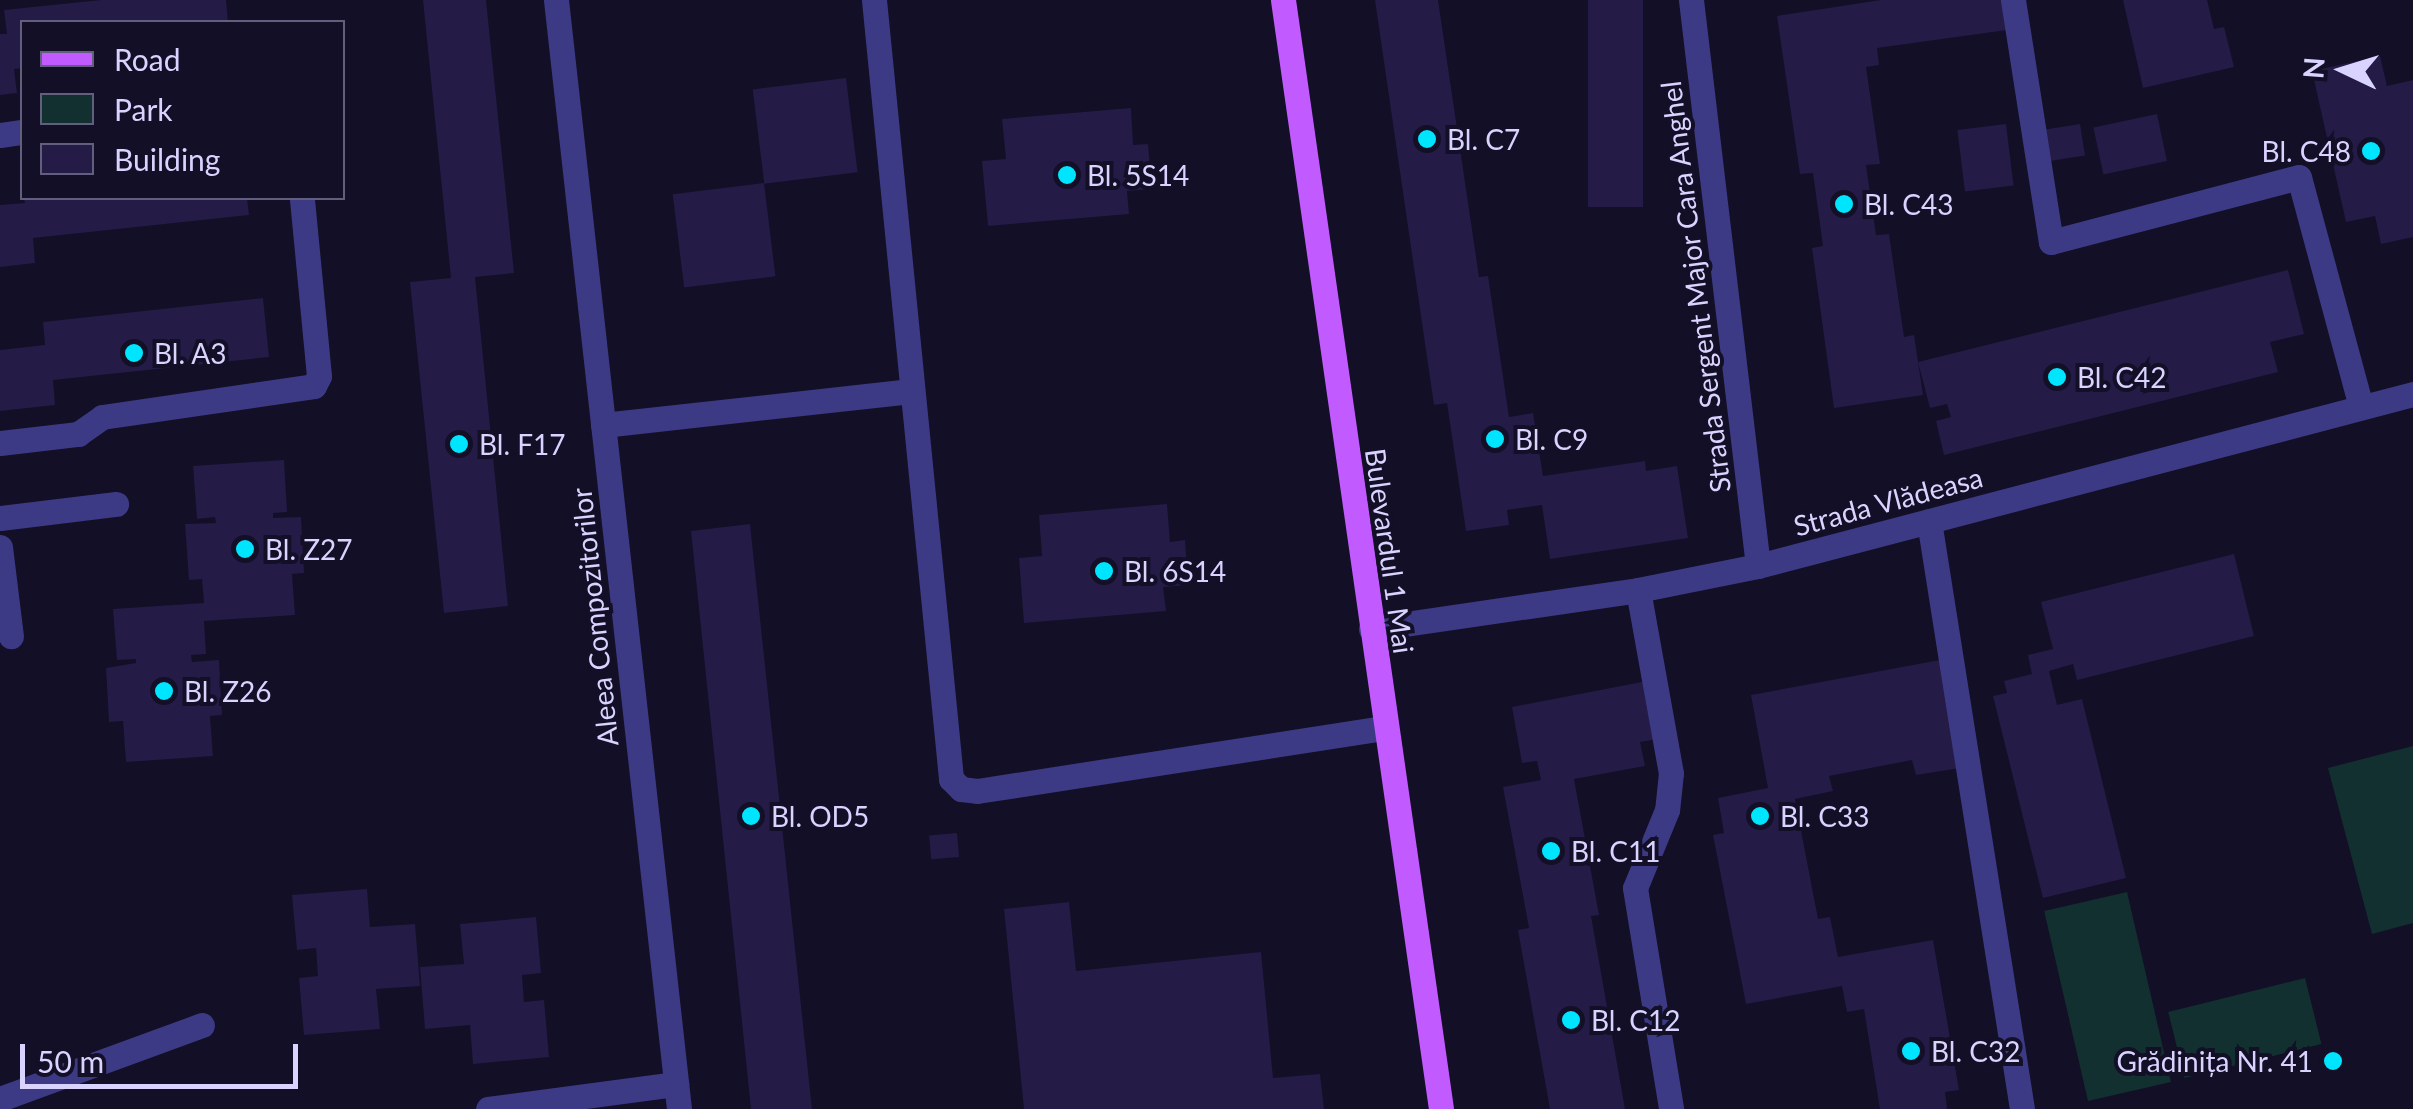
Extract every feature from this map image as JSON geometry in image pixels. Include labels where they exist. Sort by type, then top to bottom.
[{"type":"main road","name":"Bulevardul 1 Mai","points":[[1283,0],[1441,1109]]},
{"type":"street","name":"Aleea Compozitorilor","points":[[556,0],[677,1096]]},
{"type":"street","points":[[874,0],[946,767],[961,789],[977,791],[1384,728]]},
{"type":"street","name":"Strada Sergent Major Cara Anghel","points":[[1691,0],[1758,566]]},
{"type":"street","points":[[2013,0],[2051,242],[2298,177],[2361,406]]},
{"type":"street","points":[[0,443],[78,434],[102,417],[314,386],[320,376],[302,200]]},
{"type":"street","points":[[603,425],[911,391]]},
{"type":"street","name":"Strada Vlădeasa","points":[[1370,629],[1638,590],[1758,566],[2413,394]]},
{"type":"street","points":[[0,518],[116,504]]},
{"type":"street","points":[[1929,521],[2022,1109]]},
{"type":"street","points":[[0,547],[10,636]]},
{"type":"street","points":[[1638,590],[1671,773],[1667,810],[1635,888],[1671,1109]]},
{"type":"street","points":[[0,1099],[202,1025]]},
{"type":"street","points":[[488,1109],[677,1096]]},
{"type":"green space","points":[[2413,746],[2413,923],[2372,934],[2328,768]]},
{"type":"green space","points":[[2127,892],[2171,1082],[2088,1101],[2044,911]]},
{"type":"green space","points":[[2305,978],[2321,1044],[2185,1078],[2168,1012]]},
{"type":"building","points":[[101,0],[226,0],[228,20],[20,20],[20,68],[14,69],[17,93],[0,95],[0,34],[7,34],[4,10]]},
{"type":"building","name":"Bl. F17","points":[[423,0],[486,0],[514,273],[475,277],[508,606],[444,613],[410,282],[451,278]]},
{"type":"building","name":"Bl. C9","points":[[1375,0],[1438,0],[1479,277],[1488,276],[1509,417],[1533,413],[1543,476],[1645,461],[1646,471],[1677,466],[1688,538],[1550,559],[1542,505],[1507,510],[1509,525],[1466,531],[1447,403],[1434,405]]},
{"type":"building","points":[[1588,0],[1643,0],[1643,207],[1588,207]]},
{"type":"building","name":"Bl. C43","points":[[1881,0],[2003,0],[2007,30],[1877,48],[1879,65],[1866,67],[1880,164],[1866,165],[1876,235],[1889,234],[1904,337],[1914,335],[1923,395],[1834,408],[1812,248],[1823,246],[1813,173],[1800,174],[1777,16]]},
{"type":"building","points":[[2123,0],[2207,0],[2214,29],[2224,27],[2234,67],[2143,88]]},
{"type":"building","name":"Bl. C48","points":[[2380,56],[2387,86],[2413,80],[2413,237],[2381,244],[2375,216],[2346,222],[2312,71]]},
{"type":"building","points":[[846,78],[858,172],[764,184],[753,89]]},
{"type":"building","name":"Bl. 5S14","points":[[1131,108],[1133,145],[1148,144],[1152,189],[1127,191],[1129,214],[988,226],[982,161],[1006,159],[1002,119]]},
{"type":"building","points":[[2157,114],[2167,161],[2103,174],[2093,128]]},
{"type":"building","points":[[2006,124],[2014,186],[1965,192],[1957,130]]},
{"type":"building","points":[[2080,124],[2085,156],[2050,161],[2045,129]]},
{"type":"building","points":[[764,183],[775,276],[684,288],[673,194]]},
{"type":"building","points":[[24,200],[247,200],[249,215],[33,238],[35,263],[0,267],[0,205],[25,203]]},
{"type":"building","name":"Bl. C42","points":[[2288,270],[2304,334],[2270,342],[2278,372],[1944,455],[1936,421],[1951,417],[1947,404],[1930,408],[1918,362]]},
{"type":"building","name":"Bl. A3","points":[[263,298],[269,357],[53,380],[55,405],[0,411],[0,350],[45,345],[43,322]]},
{"type":"building","points":[[284,460],[287,512],[273,513],[273,518],[301,517],[304,573],[292,574],[295,615],[204,621],[206,654],[191,655],[192,662],[219,660],[222,715],[210,716],[213,756],[126,762],[123,721],[109,722],[106,668],[136,663],[136,659],[117,660],[113,609],[204,603],[202,579],[189,580],[185,524],[216,523],[215,517],[197,519],[193,466]]},
{"type":"building","name":"Bl. 6S14","points":[[1167,504],[1170,542],[1185,540],[1188,585],[1163,587],[1166,611],[1024,623],[1019,558],[1042,556],[1039,515]]},
{"type":"building","name":"Bl. OD5","points":[[750,524],[812,1109],[751,1109],[691,531]]},
{"type":"building","points":[[2234,554],[2254,636],[2077,680],[2073,664],[2049,671],[2057,705],[2082,699],[2126,878],[2043,898],[1993,696],[2007,693],[2004,681],[2032,674],[2028,655],[2053,649],[2041,602]]},
{"type":"building","name":"Bl. C33","points":[[1940,660],[1960,768],[1916,775],[1912,760],[1829,776],[1833,791],[1795,799],[1818,919],[1830,917],[1838,957],[1933,940],[1959,1090],[1945,1092],[1947,1109],[1880,1109],[1864,1009],[1847,1012],[1842,986],[1746,1004],[1713,835],[1724,833],[1718,798],[1768,788],[1751,695]]},
{"type":"building","points":[[1647,681],[1658,739],[1640,742],[1645,766],[1574,779],[1599,915],[1591,916],[1625,1109],[1550,1109],[1518,930],[1529,928],[1503,787],[1541,780],[1537,761],[1522,763],[1512,707]]},
{"type":"building","points":[[957,833],[959,857],[931,859],[929,835]]},
{"type":"building","points":[[367,889],[370,927],[415,924],[420,986],[376,989],[380,1029],[304,1035],[299,978],[318,976],[316,948],[297,950],[292,895]]},
{"type":"building","points":[[1069,902],[1076,971],[1261,952],[1273,1078],[1320,1074],[1324,1109],[1024,1109],[1004,909]]},
{"type":"building","points":[[536,917],[541,973],[522,975],[524,1002],[544,1000],[549,1057],[473,1064],[470,1025],[425,1029],[420,967],[464,964],[460,924]]},
{"type":"place","name":"Bl. C7","points":[[1427,139]]},
{"type":"place","name":"Bl. C48","points":[[2371,151]]},
{"type":"place","name":"Bl. 5S14","points":[[1067,175]]},
{"type":"place","name":"Bl. C43","points":[[1844,204]]},
{"type":"place","name":"Bl. A3","points":[[134,353]]},
{"type":"place","name":"Bl. C42","points":[[2057,377]]},
{"type":"place","name":"Bl. C9","points":[[1495,439]]},
{"type":"place","name":"Bl. F17","points":[[459,444]]},
{"type":"place","name":"Bl. Z27","points":[[245,549]]},
{"type":"place","name":"Bl. 6S14","points":[[1104,571]]},
{"type":"place","name":"Bl. Z26","points":[[164,691]]},
{"type":"place","name":"Bl. OD5","points":[[751,816]]},
{"type":"place","name":"Bl. C33","points":[[1760,816]]},
{"type":"place","name":"Bl. C11","points":[[1551,851]]},
{"type":"place","name":"Bl. C12","points":[[1571,1020]]},
{"type":"place","name":"Bl. C32","points":[[1911,1051]]},
{"type":"place","name":"Grădinița Nr. 41","points":[[2333,1061]]}]
